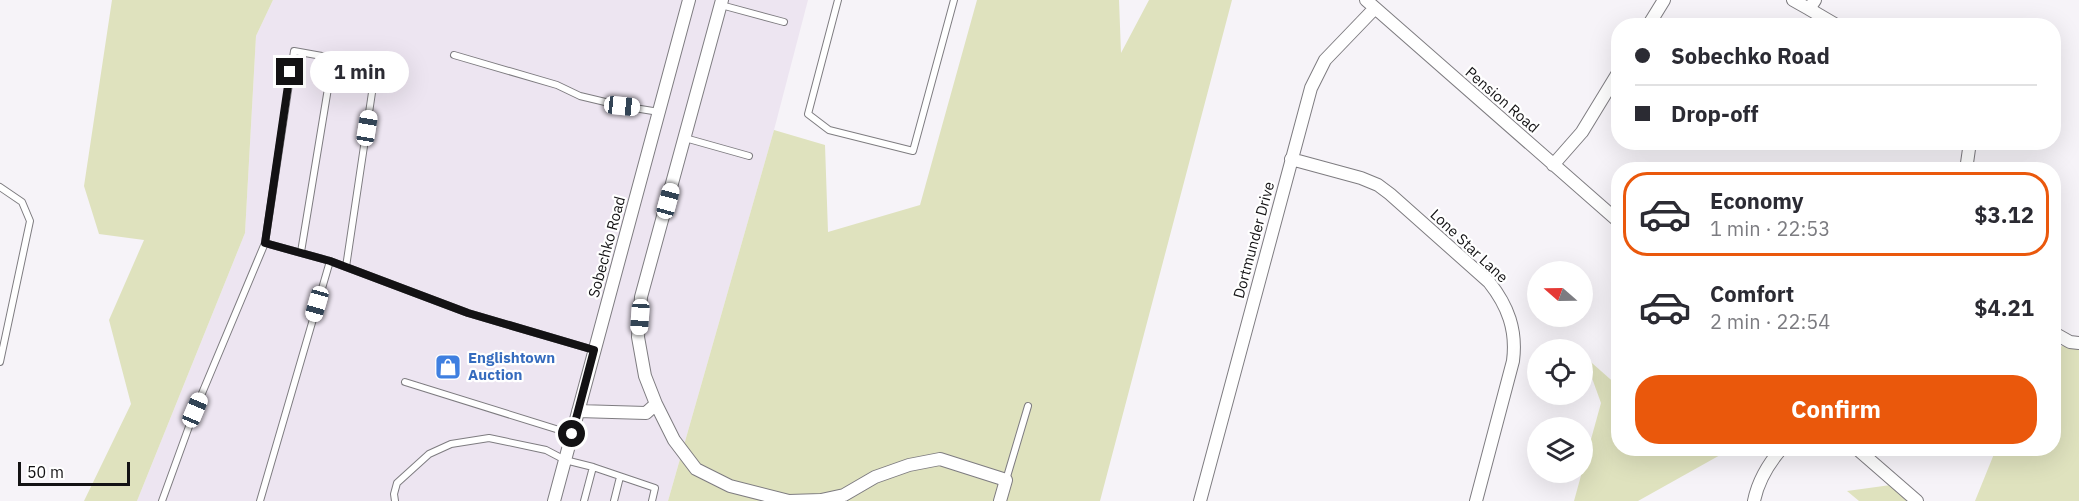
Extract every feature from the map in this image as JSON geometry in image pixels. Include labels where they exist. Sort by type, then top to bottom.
[{"type":"street","name":"Sobechko Road","points":[[554,501],[689,0]]},
{"type":"street","points":[[1653,18],[1664,0]]},
{"type":"street","points":[[1793,0],[1812,4],[1829,18]]},
{"type":"street","points":[[721,2],[641,297],[638,337],[645,376],[674,440],[696,469],[730,486],[765,498],[789,501],[821,500],[844,495],[875,477],[909,465],[940,459],[1006,480],[1000,501]]},
{"type":"street","name":"Dortmunder Drive","points":[[1200,501],[1311,88],[1318,71],[1371,4]]},
{"type":"street","name":"Pension Road","points":[[1371,4],[1611,215]]},
{"type":"street","points":[[1553,165],[1582,132],[1611,84]]},
{"type":"street","name":"Lone Star Lane","points":[[1292,159],[1361,178],[1384,189],[1489,282],[1499,294],[1510,317],[1514,348],[1513,361],[1476,501]]},
{"type":"street","points":[[2061,337],[2070,342],[2079,343]]},
{"type":"street","points":[[578,411],[646,413],[656,404]]},
{"type":"street","points":[[1754,501],[1760,479],[1775,456]]},
{"type":"street","points":[[1865,456],[1917,501]]},
{"type":"lane","points":[[838,0],[808,114],[829,130],[913,151],[954,0]]},
{"type":"lane","points":[[721,2],[784,22]]},
{"type":"lane","points":[[162,501],[195,410],[265,243],[294,51],[333,58],[377,59],[345,267]]},
{"type":"lane","points":[[454,55],[557,86],[580,96],[659,112]]},
{"type":"lane","points":[[301,252],[333,58]]},
{"type":"lane","points":[[685,138],[748,156]]},
{"type":"lane","points":[[0,187],[22,202],[30,221],[0,362]]},
{"type":"lane","points":[[265,243],[330,261],[468,313],[594,350]]},
{"type":"lane","points":[[260,501],[330,261]]},
{"type":"lane","points":[[405,382],[572,434]]},
{"type":"lane","points":[[1006,480],[1028,406]]},
{"type":"lane","points":[[395,501],[397,483],[429,454],[451,444],[489,438],[546,450],[565,460],[656,488],[652,501]]},
{"type":"lane","points":[[584,501],[593,467]]},
{"type":"lane","points":[[614,501],[620,477]]},
{"type":"shaded area","name":"Englishtown Auction","points":[[273,0],[808,0],[774,130],[668,501],[137,501],[245,233],[256,36]]},
{"type":"green space","points":[[112,0],[273,0],[256,36],[245,233],[137,501],[84,501],[131,404],[109,320],[144,240],[99,234],[84,186]]},
{"type":"green space","points":[[977,0],[1119,0],[1121,53],[1149,0],[1232,0],[1100,501],[668,501],[774,130],[825,145],[828,232],[920,205]]},
{"type":"green space","points":[[2079,340],[2079,501],[1975,501],[1993,456],[2061,456],[2061,346]]},
{"type":"green space","points":[[1593,364],[1611,380],[1611,456],[1718,456],[1638,501],[1574,501],[1579,483],[1593,483],[1593,432],[1601,403],[1593,381]]},
{"type":"green space","points":[[1898,484],[1922,501],[1859,501],[1847,491]]},
{"type":"place","name":"Englishtown Auction","points":[[448,367]]},
{"type":"route","points":[[290,72],[265,243],[330,261],[468,313],[594,350],[572,434]]}]
